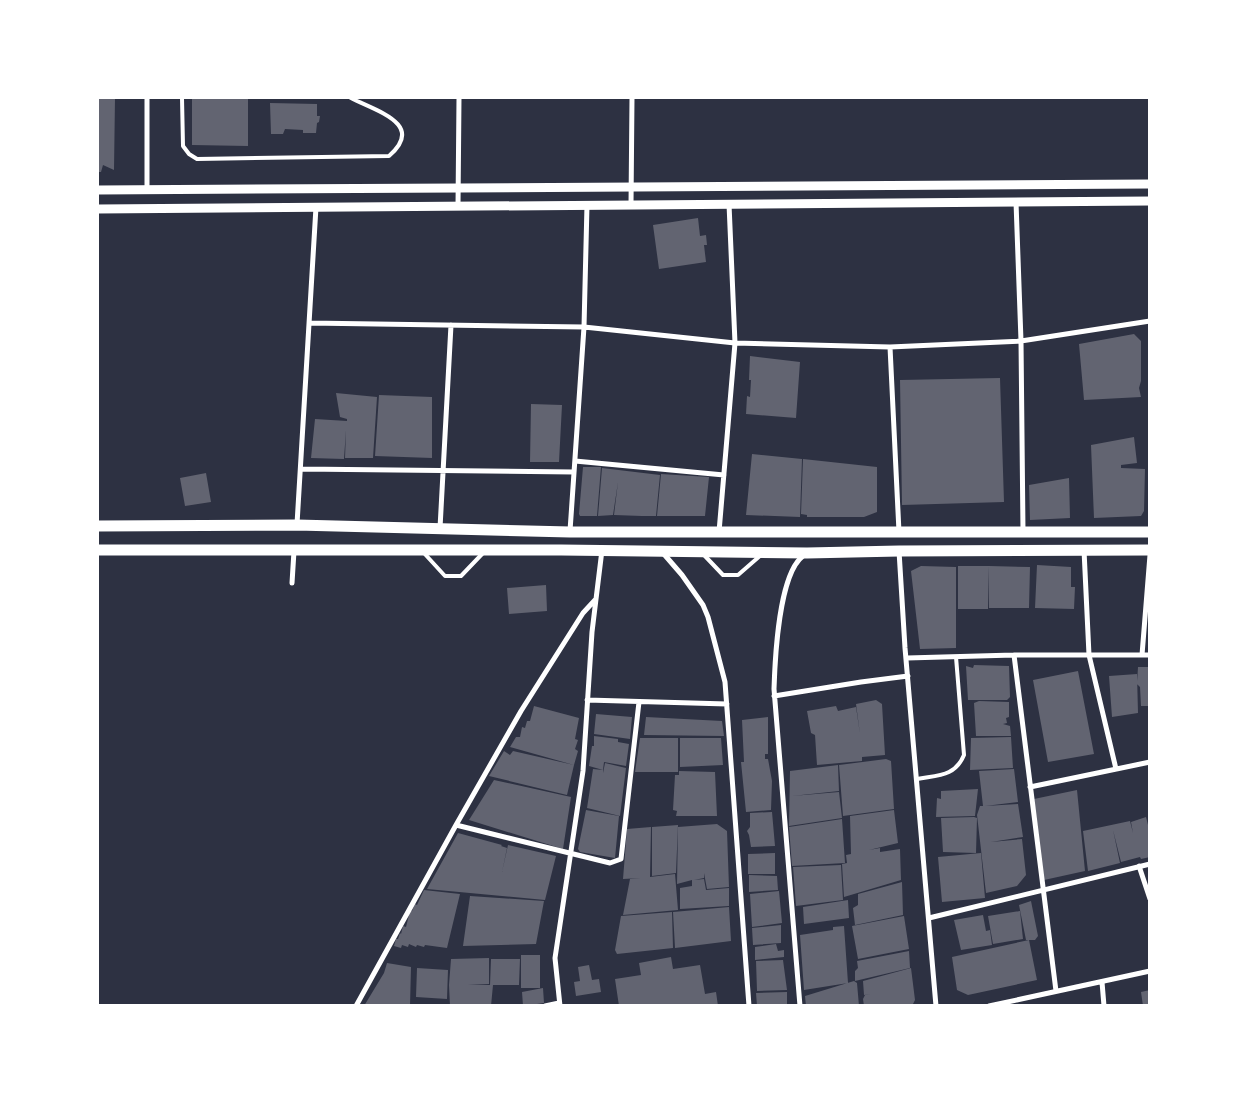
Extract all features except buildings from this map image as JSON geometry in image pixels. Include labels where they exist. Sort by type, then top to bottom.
[{"type":"main road","points":[[98,526],[297,525],[570,532],[1150,532]]},
{"type":"main road","points":[[442,529],[443,550]]},
{"type":"main road","points":[[98,550],[602,550],[807,553],[1150,550]]},
{"type":"street","points":[[148,98],[148,190]]},
{"type":"street","points":[[458,206],[459,98]]},
{"type":"street","points":[[631,205],[632,98]]},
{"type":"street","points":[[98,190],[1150,184]]},
{"type":"street","points":[[98,209],[1150,201]]},
{"type":"street","points":[[1016,202],[1021,340],[1023,532]]},
{"type":"street","points":[[719,532],[735,343],[729,204]]},
{"type":"street","points":[[570,532],[584,327],[587,205]]},
{"type":"street","points":[[297,525],[316,208]]},
{"type":"street","points":[[309,323],[584,327],[735,343],[890,347],[1021,340],[1150,321]]},
{"type":"street","points":[[442,529],[443,470],[451,325]]},
{"type":"street","points":[[890,347],[899,532]]},
{"type":"street","points":[[575,460],[724,475]]},
{"type":"street","points":[[300,469],[574,472]]},
{"type":"street","points":[[292,583],[294,550]]},
{"type":"street","points":[[545,1006],[559,1004],[555,958],[584,771],[587,700],[595,600],[602,550]]},
{"type":"street","points":[[1084,550],[1089,655],[1116,769]]},
{"type":"street","points":[[661,551],[686,580],[703,605],[708,617],[725,682],[749,1006]]},
{"type":"street","points":[[900,551],[908,676],[936,1006]]},
{"type":"street","points":[[800,1006],[774,696],[775,660],[784,596],[797,561],[807,553]]},
{"type":"street","points":[[1142,655],[1150,555]]},
{"type":"street","points":[[356,1006],[521,712],[583,613],[595,600]]},
{"type":"street","points":[[907,658],[1014,655],[1150,655]]},
{"type":"street","points":[[1014,655],[1056,991]]},
{"type":"street","points":[[774,696],[908,676]]},
{"type":"street","points":[[587,700],[727,704]]},
{"type":"street","points":[[456,825],[610,863],[621,859],[640,702]]},
{"type":"street","points":[[1030,788],[1150,762]]},
{"type":"street","points":[[929,918],[1150,864]]},
{"type":"street","points":[[1139,866],[1150,898]]},
{"type":"street","points":[[989,1006],[1150,971]]},
{"type":"street","points":[[1102,982],[1104,1006]]},
{"type":"lane","points":[[182,98],[183,146],[189,154],[197,159],[388,156],[397,149],[403,138],[402,128],[395,120],[351,98]]},
{"type":"lane","points":[[422,550],[445,576],[461,576],[485,550]]},
{"type":"lane","points":[[701,551],[723,576],[738,575],[765,552]]},
{"type":"lane","points":[[917,779],[952,772],[960,765],[964,755],[956,657]]}]
